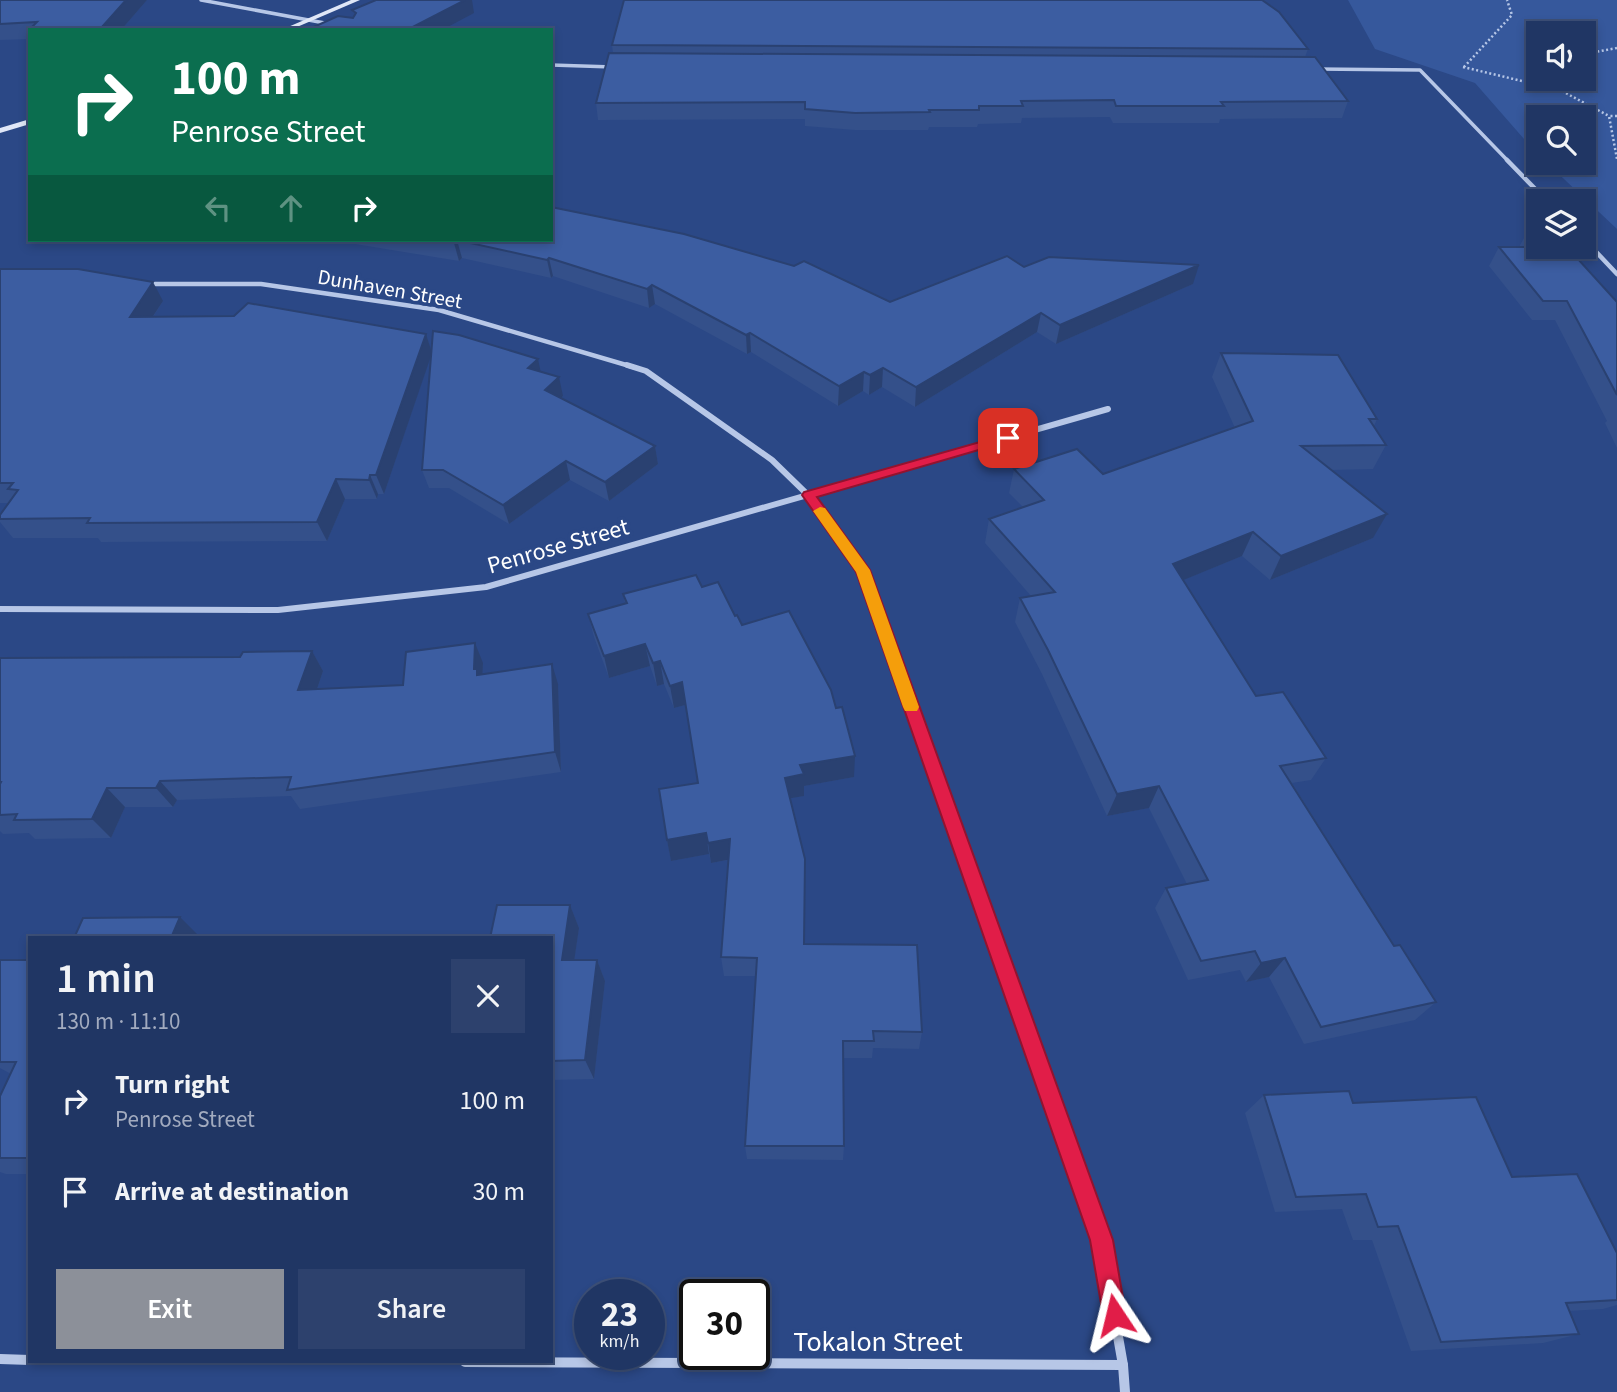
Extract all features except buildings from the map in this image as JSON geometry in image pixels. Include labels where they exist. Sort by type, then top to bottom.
[{"type":"main road","points":[[289,28],[357,0]]},
{"type":"main road","points":[[0,131],[28,122]]},
{"type":"street","points":[[201,0],[341,26]]},
{"type":"street","points":[[553,65],[614,66]]},
{"type":"street","points":[[1309,69],[1420,70],[1535,189]]},
{"type":"street","points":[[1596,252],[1617,274]]},
{"type":"street","name":"Dunhaven Street","points":[[137,284],[261,284],[439,310],[646,372],[772,460],[808,495],[862,570],[1101,1240],[1123,1364],[1125,1392]]},
{"type":"street","name":"Penrose Street","points":[[0,609],[278,610],[486,587],[1108,409]]},
{"type":"street","points":[[0,1359],[28,1360]]},
{"type":"street","name":"Tokalon Street","points":[[553,1362],[1123,1364]]},
{"type":"path","points":[[1464,66],[1512,15],[1507,0]]},
{"type":"path","points":[[1596,52],[1617,48]]},
{"type":"path","points":[[1420,70],[1464,66],[1526,82]]},
{"type":"path","points":[[1562,91],[1609,116],[1617,116]]},
{"type":"path","points":[[1609,116],[1617,159]]},
{"type":"shaded area","points":[[1348,0],[1617,0],[1617,229],[1596,209],[1596,189],[1575,189],[1560,175],[1596,175],[1596,105],[1526,105],[1526,141],[1475,83],[1375,49]]},
{"type":"slow traffic","points":[[820,511],[862,570],[911,707]]},
{"type":"route","points":[[1008,438],[808,495],[862,570],[1101,1240],[1115,1315]]}]
